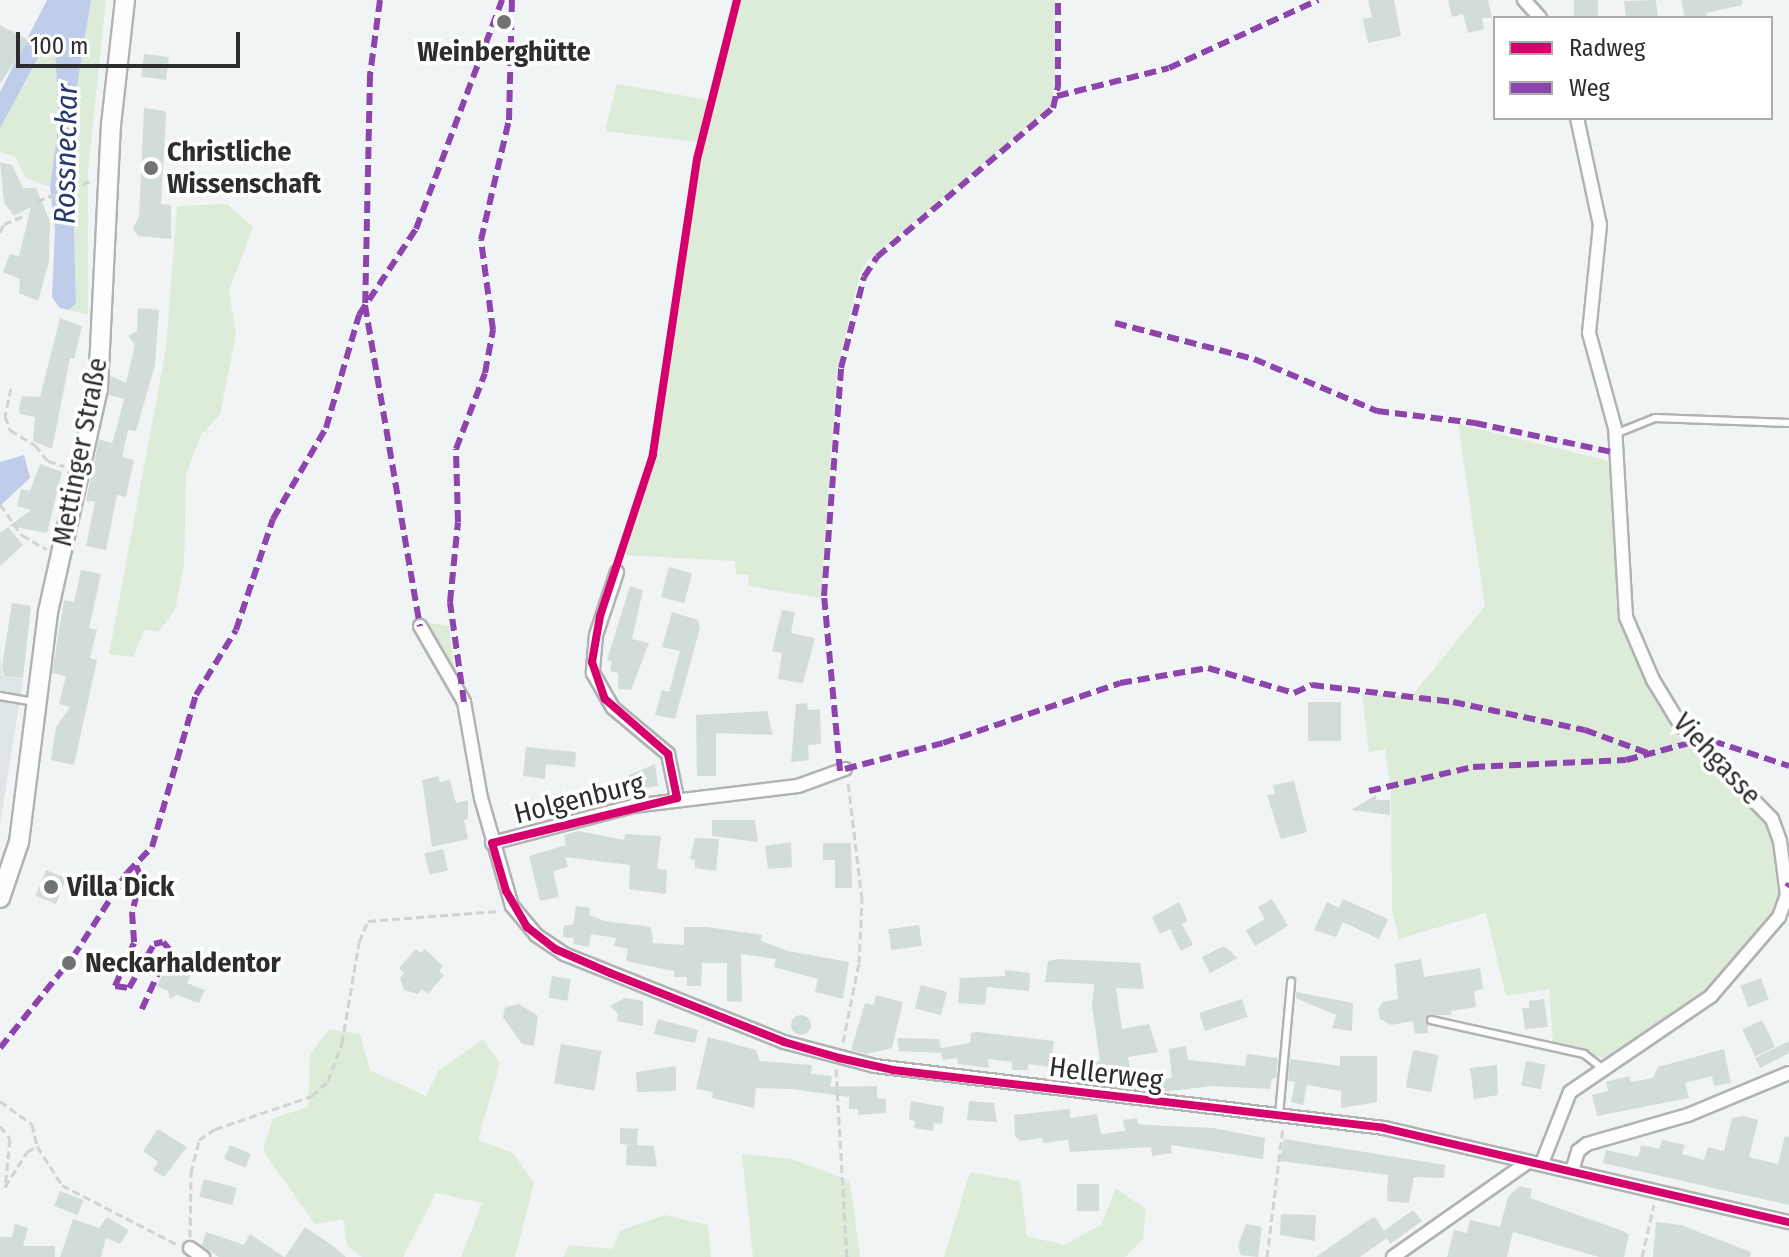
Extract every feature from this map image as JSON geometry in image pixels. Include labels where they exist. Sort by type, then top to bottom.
[{"type":"main road","name":"Mettinger Straße","points":[[0,898],[19,842],[36,702],[60,556],[100,375],[111,125],[125,0]]},
{"type":"street","points":[[1524,0],[1539,16]]},
{"type":"street","name":"Viehgasse","points":[[1542,1163],[1567,1096],[1717,991],[1781,914],[1787,887],[1772,819],[1693,742],[1660,694],[1632,635],[1623,601],[1615,434],[1589,333],[1600,225],[1577,120]]},
{"type":"street","points":[[617,572],[596,635],[593,673],[613,708],[668,754],[677,798]]},
{"type":"street","name":"Hellerweg","points":[[420,626],[464,702],[492,843],[512,906],[536,935],[564,954],[750,1029],[839,1058],[893,1070],[1420,1134],[1789,1222]]},
{"type":"street","name":"Holgenburg","points":[[492,843],[677,798],[784,789],[845,769]]},
{"type":"street","points":[[1572,1171],[1578,1151],[1587,1144],[1688,1115],[1789,1073]]},
{"type":"street","points":[[1393,1257],[1528,1162]]},
{"type":"street","points":[[190,1248],[203,1257]]},
{"type":"lane","points":[[1615,434],[1655,418],[1789,423]]},
{"type":"lane","points":[[0,696],[36,702]]},
{"type":"lane","points":[[1282,1115],[1291,982]]},
{"type":"lane","points":[[1431,1020],[1584,1054],[1603,1069]]},
{"type":"path","points":[[37,201],[89,181]]},
{"type":"path","points":[[0,232],[4,224],[25,215]]},
{"type":"path","points":[[11,388],[5,416],[12,433],[35,445],[51,462],[80,470]]},
{"type":"path","points":[[1,505],[22,535],[60,556]]},
{"type":"path","points":[[845,769],[857,826],[862,899],[859,963],[839,1058],[847,1257]]},
{"type":"path","points":[[0,1101],[32,1124],[37,1146],[62,1185],[190,1248],[194,1146],[215,1129],[312,1096],[328,1081],[342,1043],[359,942],[368,921],[458,916],[512,906]]},
{"type":"path","points":[[1267,1257],[1282,1115]]},
{"type":"path","points":[[0,1126],[10,1139],[5,1187],[27,1152],[37,1146]]},
{"type":"path","points":[[1642,1257],[1657,1192]]},
{"type":"shaded area","points":[[0,649],[2,676],[23,679],[0,825]]},
{"type":"green space","points":[[91,0],[106,0],[88,171],[88,315],[69,310],[76,303],[71,124]]},
{"type":"green space","points":[[741,0],[1055,0],[1055,86],[1049,108],[867,261],[860,273],[837,370],[821,598],[749,586],[748,575],[736,574],[735,561],[625,555],[655,460],[699,169]]},
{"type":"green space","points":[[45,48],[55,48],[59,57],[58,143],[50,187],[26,178],[15,156],[0,152],[0,128]]},
{"type":"green space","points":[[617,84],[709,100],[697,142],[605,131]]},
{"type":"green space","points":[[227,204],[253,227],[229,291],[236,335],[220,415],[201,435],[186,475],[184,565],[175,610],[158,632],[145,629],[133,657],[109,654],[166,349],[177,206]]},
{"type":"green space","points":[[1458,424],[1613,462],[1621,614],[1680,732],[1769,823],[1782,874],[1775,913],[1712,989],[1607,1059],[1553,1045],[1549,989],[1506,996],[1486,913],[1399,939],[1392,910],[1391,791],[1385,749],[1369,752],[1362,693],[1411,697],[1485,606]]},
{"type":"green space","points":[[425,622],[449,626],[455,678]]},
{"type":"green space","points":[[329,1029],[360,1034],[370,1070],[426,1096],[438,1071],[483,1039],[500,1063],[478,1140],[513,1153],[534,1183],[515,1257],[461,1257],[482,1203],[436,1193],[403,1257],[362,1257],[347,1246],[343,1219],[315,1224],[263,1151],[273,1118],[308,1107],[310,1054]]},
{"type":"green space","points":[[742,1154],[792,1159],[850,1181],[860,1257],[753,1257]]},
{"type":"green space","points":[[970,1172],[1020,1181],[1027,1236],[1064,1245],[1101,1225],[1116,1188],[1146,1209],[1143,1239],[1125,1257],[944,1257]]},
{"type":"green space","points":[[665,1215],[708,1225],[711,1257],[563,1257],[569,1245],[612,1249],[621,1230]]},
{"type":"water","name":"Rossneckar","points":[[47,0],[91,0],[71,124],[76,303],[69,310],[60,308],[52,297],[55,230],[50,187],[59,121],[55,48],[49,47],[40,55],[0,128],[0,92]]},
{"type":"water","points":[[24,455],[30,478],[0,506],[0,462]]},
{"type":"building","points":[[1368,0],[1394,0],[1401,36],[1368,43],[1363,19],[1372,17]]},
{"type":"building","points":[[1448,0],[1488,0],[1492,18],[1482,18],[1484,29],[1468,33],[1463,14],[1452,17]]},
{"type":"building","points":[[1574,0],[1598,0],[1598,16],[1574,16]]},
{"type":"building","points":[[1656,0],[1658,16],[1626,16],[1624,1]]},
{"type":"building","points":[[1681,0],[1742,0],[1742,5],[1706,13],[1707,16],[1685,16]]},
{"type":"building","points":[[0,25],[29,40],[0,84]]},
{"type":"building","points":[[144,54],[169,57],[166,80],[141,77]]},
{"type":"building","points":[[144,108],[165,111],[161,204],[171,205],[171,239],[138,236],[133,228],[139,217]]},
{"type":"building","points":[[0,162],[12,165],[23,188],[36,188],[50,221],[49,261],[38,301],[19,293],[20,279],[3,272],[10,254],[19,256],[31,207],[14,216],[4,203]]},
{"type":"building","points":[[138,308],[159,310],[155,365],[136,431],[128,430],[122,457],[134,460],[126,497],[117,495],[106,550],[86,546],[95,502],[86,501],[99,439],[112,443],[117,427],[124,399],[109,395],[111,376],[126,383],[135,345],[128,336],[137,331]]},
{"type":"building","points":[[60,318],[82,326],[74,359],[70,358],[52,449],[33,441],[35,417],[20,414],[19,407],[22,396],[40,397]]},
{"type":"building","points":[[40,464],[62,472],[47,533],[9,526],[31,510],[17,506],[21,489],[30,491]]},
{"type":"building","points":[[8,527],[23,545],[0,566],[0,533]]},
{"type":"building","points":[[669,567],[692,573],[684,603],[661,597]]},
{"type":"building","points":[[81,570],[101,574],[89,628],[97,630],[90,658],[97,660],[74,765],[51,760],[56,727],[70,707],[59,704],[66,676],[52,673],[64,600],[74,602]]},
{"type":"building","points":[[630,586],[643,590],[632,639],[649,643],[631,690],[618,689],[618,673],[610,671],[612,661],[607,660]]},
{"type":"building","points":[[12,603],[31,606],[23,678],[4,676],[2,666]]},
{"type":"building","points":[[782,610],[795,612],[791,633],[815,638],[803,683],[778,679],[782,653],[772,651]]},
{"type":"building","points":[[672,612],[698,620],[700,628],[675,719],[655,715],[662,690],[669,692],[680,651],[662,647]]},
{"type":"building","points":[[1308,702],[1341,702],[1341,741],[1308,741]]},
{"type":"building","points":[[807,703],[808,710],[820,709],[821,744],[808,745],[809,760],[791,762],[796,704]]},
{"type":"building","points":[[767,711],[773,735],[716,733],[716,776],[697,776],[696,715]]},
{"type":"building","points":[[526,747],[576,752],[575,767],[546,764],[545,779],[523,776]]},
{"type":"building","points":[[655,764],[658,786],[632,790],[629,775]]},
{"type":"building","points":[[438,776],[440,782],[450,780],[456,803],[468,800],[468,819],[464,820],[468,839],[432,847],[422,780]]},
{"type":"building","points":[[1294,781],[1307,832],[1281,839],[1267,795],[1275,794],[1273,785]]},
{"type":"building","points":[[1376,795],[1376,800],[1390,800],[1390,815],[1351,810]]},
{"type":"building","points":[[712,820],[755,820],[758,842],[712,836]]},
{"type":"building","points":[[579,831],[624,840],[625,834],[661,836],[657,869],[667,870],[666,894],[629,889],[630,865],[565,857],[568,867],[553,871],[559,897],[540,901],[529,856],[566,845],[564,835]]},
{"type":"building","points":[[695,838],[719,839],[716,871],[695,868],[695,860],[690,859]]},
{"type":"building","points":[[791,842],[792,867],[768,869],[765,846]]},
{"type":"building","points":[[823,843],[851,843],[852,888],[835,888],[835,860],[823,860]]},
{"type":"building","points":[[443,849],[448,870],[429,875],[424,853]]},
{"type":"building","name":"Villa Dick","points":[[46,870],[66,878],[56,904],[36,896]]},
{"type":"building","points":[[1272,899],[1288,926],[1255,946],[1246,930],[1265,919],[1258,907]]},
{"type":"building","points":[[1343,899],[1388,919],[1379,939],[1343,922],[1336,937],[1314,930],[1327,902],[1339,908]]},
{"type":"building","points":[[1179,902],[1188,921],[1182,924],[1193,945],[1181,951],[1170,929],[1160,934],[1152,917]]},
{"type":"building","points":[[576,906],[590,908],[589,915],[605,921],[651,927],[653,943],[684,945],[684,927],[707,927],[762,935],[761,941],[788,951],[849,962],[843,999],[815,992],[818,979],[774,967],[776,959],[741,954],[742,1002],[727,1001],[727,963],[702,963],[701,986],[687,986],[687,977],[674,977],[674,971],[626,961],[628,949],[614,946],[616,938],[591,934],[589,947],[573,944],[574,938],[563,937],[564,925],[573,925]]},
{"type":"building","points":[[919,925],[922,946],[891,950],[888,929]]},
{"type":"building","points":[[1224,946],[1238,958],[1210,973],[1202,957]]},
{"type":"building","points":[[416,949],[421,953],[425,949],[443,966],[439,971],[444,975],[428,994],[422,989],[418,994],[404,990],[400,978],[404,973],[399,968]]},
{"type":"building","points":[[174,952],[197,962],[187,983],[205,990],[199,1003],[177,995],[170,999],[168,991],[157,986]]},
{"type":"building","points":[[1421,959],[1424,977],[1480,968],[1483,989],[1474,991],[1476,1007],[1451,1011],[1452,1015],[1428,1015],[1428,1033],[1415,1034],[1413,1021],[1391,1025],[1380,1019],[1378,1009],[1383,1002],[1398,999],[1395,964]]},
{"type":"building","points":[[1048,961],[1140,963],[1144,989],[1116,988],[1122,1029],[1149,1024],[1158,1052],[1128,1057],[1130,1068],[1073,1077],[1071,1064],[1100,1061],[1092,1006],[1094,984],[1045,982]]},
{"type":"building","points":[[1005,970],[1030,973],[1029,991],[987,987],[985,1005],[958,1003],[960,978],[1005,976]]},
{"type":"building","points":[[552,976],[571,979],[567,1001],[549,998]]},
{"type":"building","points":[[1761,978],[1769,1000],[1748,1007],[1740,986]]},
{"type":"building","points":[[921,985],[947,992],[941,1015],[915,1008]]},
{"type":"building","points":[[1296,992],[1353,1003],[1352,1031],[1332,1028],[1336,1015],[1296,998]]},
{"type":"building","points":[[876,995],[903,1002],[892,1048],[866,1054],[851,1050],[865,1003],[874,1005]]},
{"type":"building","points":[[625,998],[643,1001],[643,1026],[617,1021],[618,1014],[610,1006]]},
{"type":"building","points":[[1242,999],[1248,1017],[1205,1031],[1199,1013]]},
{"type":"building","points":[[1544,999],[1548,1027],[1525,1029],[1522,1008],[1529,1008],[1529,1001]]},
{"type":"building","points":[[519,1004],[538,1016],[534,1046],[522,1044],[503,1017],[505,1007]]},
{"type":"building","points":[[801,1015],[808,1018],[811,1025],[808,1032],[801,1035],[794,1032],[791,1025],[794,1018]]},
{"type":"building","points":[[658,1019],[698,1030],[695,1043],[654,1034]]},
{"type":"building","points":[[1762,1020],[1775,1047],[1755,1057],[1742,1030]]},
{"type":"building","points":[[971,1033],[1054,1041],[1050,1067],[1028,1064],[1028,1070],[1012,1070],[1012,1062],[988,1059],[989,1068],[958,1064],[957,1058],[943,1060],[941,1053],[899,1051],[897,1038],[939,1039],[941,1048],[970,1043]]},
{"type":"building","points":[[708,1037],[756,1050],[760,1061],[812,1065],[811,1074],[832,1076],[830,1087],[877,1086],[877,1098],[886,1099],[886,1113],[858,1115],[858,1109],[849,1109],[849,1097],[791,1089],[756,1088],[754,1108],[712,1098],[713,1092],[696,1089]]},
{"type":"building","points":[[1789,1041],[1789,1053],[1760,1068],[1755,1058]]},
{"type":"building","points":[[561,1044],[601,1051],[594,1091],[554,1083]]},
{"type":"building","points":[[1186,1046],[1188,1060],[1245,1066],[1247,1054],[1278,1058],[1276,1079],[1272,1078],[1270,1089],[1212,1086],[1162,1092],[1160,1079],[1172,1078],[1169,1049]]},
{"type":"building","points":[[1724,1049],[1731,1083],[1714,1086],[1712,1076],[1685,1083],[1689,1098],[1597,1116],[1592,1095],[1608,1091],[1606,1082],[1629,1076],[1631,1082],[1653,1078],[1658,1067]]},
{"type":"building","points":[[1413,1050],[1439,1055],[1431,1092],[1406,1087]]},
{"type":"building","points":[[1340,1056],[1377,1056],[1377,1102],[1341,1108],[1341,1091],[1307,1085],[1303,1105],[1291,1102],[1295,1082],[1288,1081],[1290,1059],[1340,1066]]},
{"type":"building","points":[[1526,1061],[1546,1065],[1541,1089],[1521,1086]]},
{"type":"building","points":[[1497,1065],[1498,1095],[1474,1099],[1470,1068]]},
{"type":"building","points":[[676,1066],[676,1091],[637,1092],[636,1072]]},
{"type":"building","points":[[911,1101],[944,1107],[942,1124],[934,1123],[933,1131],[914,1128],[915,1121],[909,1120]]},
{"type":"building","points":[[969,1101],[994,1103],[997,1122],[967,1120]]},
{"type":"building","points":[[1070,1109],[1070,1118],[1097,1114],[1101,1134],[1125,1131],[1123,1120],[1137,1118],[1138,1124],[1213,1128],[1265,1138],[1263,1159],[1171,1145],[1172,1153],[1152,1156],[1151,1147],[1070,1152],[1068,1140],[1043,1143],[1042,1138],[1020,1141],[1015,1136],[1014,1115]]},
{"type":"building","points":[[1744,1116],[1758,1120],[1749,1157],[1778,1164],[1785,1136],[1789,1137],[1789,1205],[1603,1163],[1606,1150],[1638,1157],[1641,1145],[1659,1149],[1662,1140],[1685,1145],[1682,1154],[1704,1160],[1708,1147],[1724,1151],[1732,1118]]},
{"type":"building","points":[[620,1128],[638,1129],[637,1145],[654,1146],[657,1167],[626,1165],[627,1145],[636,1145],[620,1144]]},
{"type":"building","points":[[158,1129],[187,1147],[164,1177],[153,1170],[158,1162],[143,1151]]},
{"type":"building","points":[[1284,1139],[1445,1165],[1444,1178],[1414,1177],[1409,1203],[1387,1201],[1388,1175],[1280,1161]]},
{"type":"building","points":[[230,1145],[251,1154],[245,1168],[224,1159]]},
{"type":"building","points":[[204,1179],[237,1188],[232,1205],[199,1196]]},
{"type":"building","points":[[1077,1184],[1099,1184],[1099,1211],[1077,1211]]},
{"type":"building","points":[[1520,1186],[1532,1189],[1530,1198],[1629,1235],[1624,1257],[1599,1257],[1513,1232],[1507,1257],[1447,1257],[1454,1230],[1467,1233],[1470,1220],[1500,1227],[1508,1197]]},
{"type":"building","points":[[60,1191],[83,1200],[78,1215],[54,1206]]},
{"type":"building","points":[[1413,1210],[1422,1221],[1390,1244],[1387,1238],[1360,1257],[1316,1257],[1370,1219],[1375,1217],[1384,1231]]},
{"type":"building","points":[[1281,1214],[1316,1215],[1315,1241],[1280,1235]]},
{"type":"building","points":[[107,1217],[129,1230],[120,1244],[106,1238],[101,1257],[60,1257],[73,1219],[99,1228]]},
{"type":"building","points":[[1656,1222],[1681,1225],[1751,1252],[1750,1257],[1653,1257]]},
{"type":"building","points":[[15,1224],[28,1228],[23,1246],[55,1246],[55,1257],[0,1257],[0,1237],[12,1237]]},
{"type":"building","points":[[1246,1224],[1262,1227],[1258,1257],[1241,1255],[1238,1246]]},
{"type":"building","points":[[305,1227],[332,1245],[346,1257],[285,1257]]},
{"type":"building","points":[[206,1232],[244,1245],[250,1234],[284,1257],[219,1257],[202,1245]]},
{"type":"marked path","points":[[380,0],[370,75],[365,305],[420,626]]},
{"type":"marked path","points":[[0,1048],[73,957],[127,873],[152,847],[196,695],[236,630],[273,519],[326,428],[359,315],[416,229],[502,0]]},
{"type":"marked path","points":[[464,702],[450,602],[458,522],[456,449],[485,373],[493,330],[481,240],[509,120],[512,0]]},
{"type":"marked path","points":[[840,771],[824,596],[841,368],[864,277],[877,257],[1053,108],[1058,87],[1058,0]]},
{"type":"marked path","points":[[1057,96],[1169,68],[1318,0]]},
{"type":"marked path","points":[[1115,323],[1254,359],[1377,411],[1475,423],[1616,453]]},
{"type":"marked path","points":[[845,769],[943,743],[1120,683],[1208,668],[1294,693],[1312,685],[1453,702],[1585,730],[1653,755]]},
{"type":"marked path","points":[[1697,746],[1713,741],[1789,766]]},
{"type":"marked path","points":[[1369,791],[1473,767],[1626,760],[1693,742]]},
{"type":"marked path","points":[[136,866],[141,877],[132,912],[134,943],[115,986],[129,988],[154,944],[163,942],[169,949],[141,1011]]},
{"type":"cycle path","points":[[737,0],[697,159],[653,455],[600,616],[592,662],[605,699],[668,754],[677,798],[492,843],[506,891],[527,927],[555,949],[610,973],[784,1042],[839,1058],[893,1070],[1384,1128],[1789,1222]]},
{"type":"place","name":"Weinberghütte","points":[[504,22]]},
{"type":"place","name":"Christliche Wissenschaft","points":[[151,168]]},
{"type":"place","name":"Villa Dick","points":[[51,887]]},
{"type":"place","name":"Neckarhaldentor","points":[[69,963]]}]
